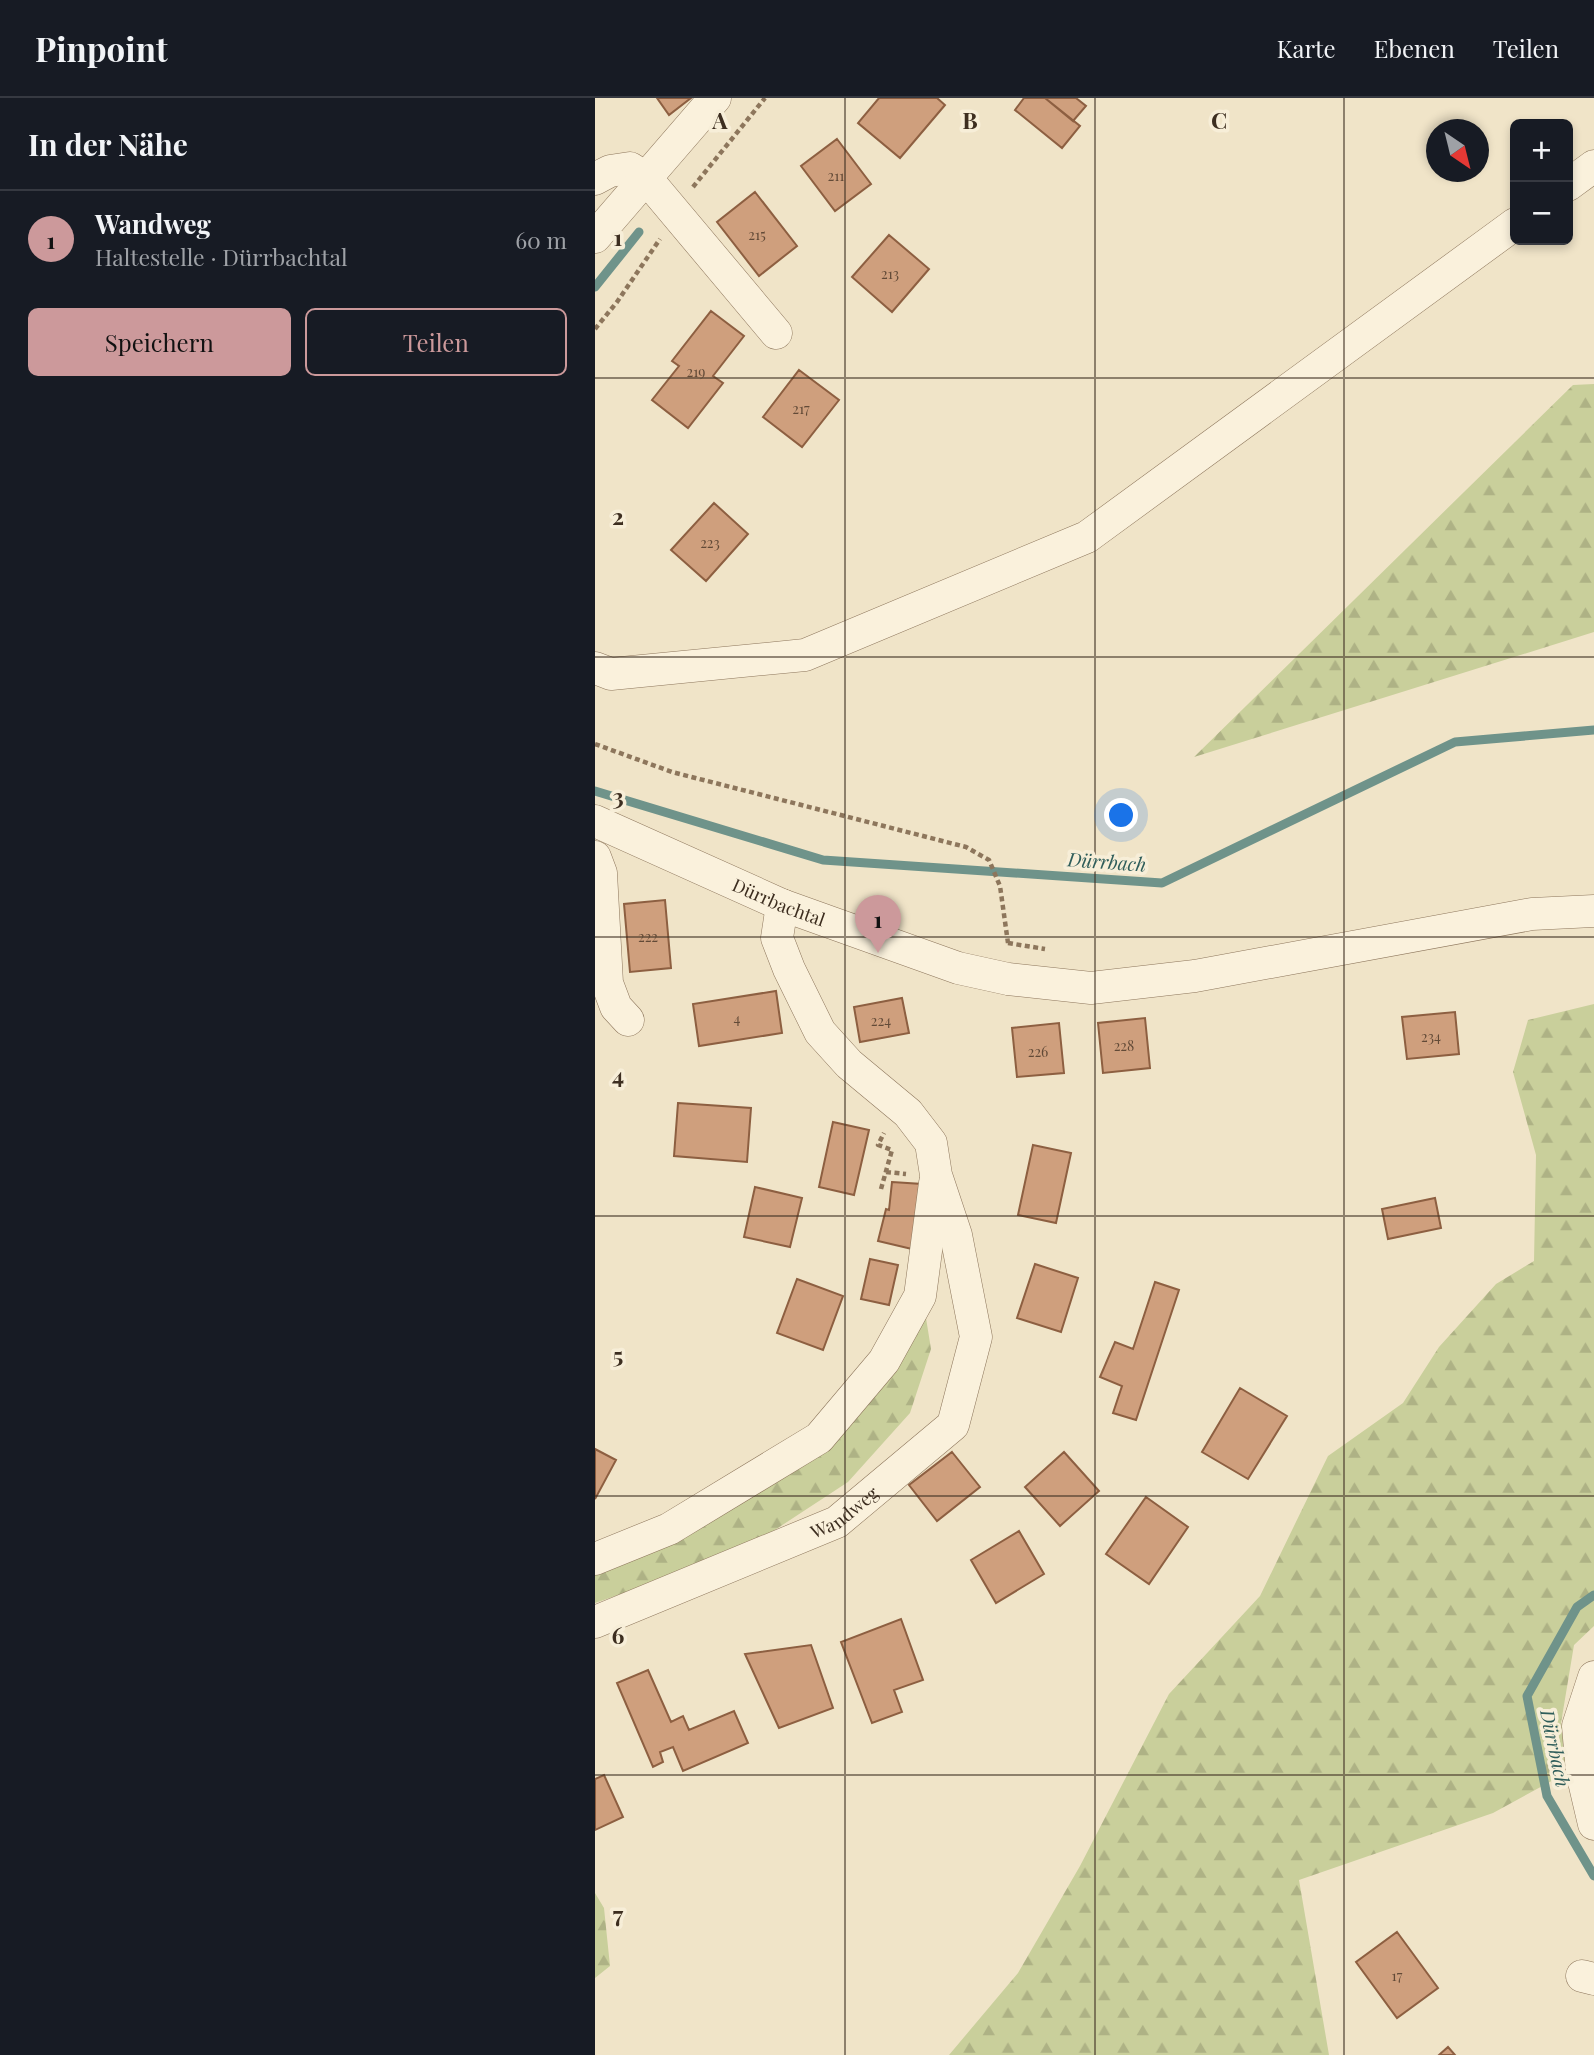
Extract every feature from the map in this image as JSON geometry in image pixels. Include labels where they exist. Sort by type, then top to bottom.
[{"type":"street","points":[[595,237],[715,98]]},
{"type":"street","points":[[1572,182],[1594,166]]},
{"type":"street","points":[[595,179],[610,171],[630,168],[646,178],[776,333]]},
{"type":"street","points":[[595,668],[611,674],[805,655],[1087,537],[1510,228]]},
{"type":"street","name":"Dürrbachtal","points":[[595,821],[782,905],[957,968],[1008,979],[1091,988],[1195,976],[1532,914],[1594,911]]},
{"type":"street","points":[[595,857],[601,873],[607,983],[616,1007],[628,1020]]},
{"type":"street","name":"Wandweg","points":[[595,1622],[837,1522],[953,1425],[976,1337],[956,1236],[936,1175],[930,1143],[908,1113],[849,1064],[820,1032],[789,969],[778,938],[782,905]]},
{"type":"street","name":"Wandweg","points":[[595,1559],[669,1528],[819,1438],[884,1361],[920,1296],[936,1175]]},
{"type":"street","points":[[1594,1677],[1579,1726],[1582,1773],[1594,1824]]},
{"type":"path","points":[[595,744],[672,772],[966,847],[989,860],[1000,886],[1008,943]]},
{"type":"path","points":[[881,1189],[892,1150],[878,1145],[884,1133],[908,1113]]},
{"type":"green space","points":[[1594,384],[1594,632],[1194,757],[1573,385]]},
{"type":"green space","points":[[1594,1004],[1594,1626],[1574,1645],[1561,1723],[1570,1771],[1493,1813],[1299,1880],[1329,2055],[949,2055],[1018,1973],[1080,1866],[1169,1694],[1260,1596],[1328,1456],[1403,1403],[1439,1347],[1496,1284],[1534,1261],[1536,1155],[1513,1072],[1528,1020]]},
{"type":"green space","points":[[918,1311],[926,1318],[931,1349],[910,1413],[848,1482],[758,1541],[670,1577],[595,1603],[595,1568],[738,1504]]},
{"type":"green space","points":[[595,1893],[604,1908],[610,1966],[595,1978]]},
{"type":"building","points":[[657,98],[691,98],[669,115]]},
{"type":"building","points":[[879,98],[937,98],[945,105],[900,158],[858,123]]},
{"type":"building","points":[[1024,98],[1045,98],[1080,126],[1062,148],[1015,110]]},
{"type":"building","points":[[1045,98],[1076,98],[1086,106],[1073,121]]},
{"type":"building","points":[[837,139],[871,184],[835,211],[801,166]]},
{"type":"building","points":[[755,192],[797,246],[759,276],[717,222]]},
{"type":"building","points":[[889,235],[929,269],[892,312],[852,277]]},
{"type":"building","points":[[711,311],[744,336],[713,376],[723,383],[688,428],[652,400],[679,366],[672,361]]},
{"type":"building","points":[[799,370],[839,400],[802,447],[763,417]]},
{"type":"building","points":[[714,503],[748,534],[706,581],[671,550]]},
{"type":"building","points":[[665,900],[671,968],[630,972],[624,904]]},
{"type":"building","points":[[776,991],[782,1033],[699,1046],[693,1004]]},
{"type":"building","points":[[902,998],[909,1033],[860,1042],[854,1007]]},
{"type":"building","points":[[1455,1012],[1459,1054],[1407,1059],[1402,1017]]},
{"type":"building","points":[[1145,1018],[1150,1068],[1103,1073],[1098,1023]]},
{"type":"building","points":[[1059,1023],[1064,1073],[1017,1077],[1012,1028]]},
{"type":"building","points":[[678,1103],[751,1108],[747,1162],[674,1156]]},
{"type":"building","points":[[833,1122],[869,1130],[854,1195],[819,1187]]},
{"type":"building","points":[[1033,1145],[1071,1153],[1056,1223],[1018,1215]]},
{"type":"building","points":[[892,1182],[922,1184],[912,1249],[878,1241],[886,1209],[889,1210]]},
{"type":"building","points":[[755,1187],[802,1198],[790,1247],[744,1237]]},
{"type":"building","points":[[1435,1198],[1441,1228],[1388,1239],[1382,1209]]},
{"type":"building","points":[[870,1259],[898,1265],[889,1305],[861,1299]]},
{"type":"building","points":[[1035,1264],[1078,1278],[1061,1332],[1017,1318]]},
{"type":"building","points":[[797,1279],[843,1296],[823,1350],[777,1333]]},
{"type":"building","points":[[1155,1282],[1179,1290],[1136,1420],[1113,1413],[1122,1386],[1100,1377],[1115,1342],[1133,1349]]},
{"type":"building","points":[[1240,1388],[1287,1416],[1248,1479],[1202,1452]]},
{"type":"building","points":[[595,1449],[616,1460],[595,1499]]},
{"type":"building","points":[[952,1452],[980,1487],[937,1521],[909,1485]]},
{"type":"building","points":[[1064,1452],[1099,1491],[1060,1526],[1025,1487]]},
{"type":"building","points":[[1146,1497],[1188,1527],[1149,1584],[1106,1554]]},
{"type":"building","points":[[1019,1531],[1044,1574],[996,1603],[971,1560]]},
{"type":"building","points":[[901,1619],[923,1680],[894,1690],[902,1712],[872,1723],[841,1642]]},
{"type":"building","points":[[811,1645],[833,1708],[779,1728],[745,1654]]},
{"type":"building","points":[[648,1670],[671,1722],[683,1716],[689,1730],[734,1711],[748,1743],[683,1771],[673,1747],[660,1752],[663,1762],[653,1767],[617,1683]]},
{"type":"building","points":[[604,1775],[623,1817],[595,1830],[595,1779]]},
{"type":"building","points":[[1397,1932],[1438,1988],[1397,2018],[1356,1962]]},
{"type":"building","points":[[1448,2047],[1455,2055],[1439,2055]]},
{"type":"waterway","name":"Dürrbach","points":[[595,287],[639,232]]},
{"type":"waterway","name":"Dürrbach","points":[[595,791],[823,860],[1162,883],[1455,742],[1594,730]]},
{"type":"waterway","name":"Dürrbach","points":[[1594,1595],[1577,1607],[1527,1696],[1547,1796],[1594,1876]]},
{"type":"place","name":"Wandweg","points":[[878,953]]}]
